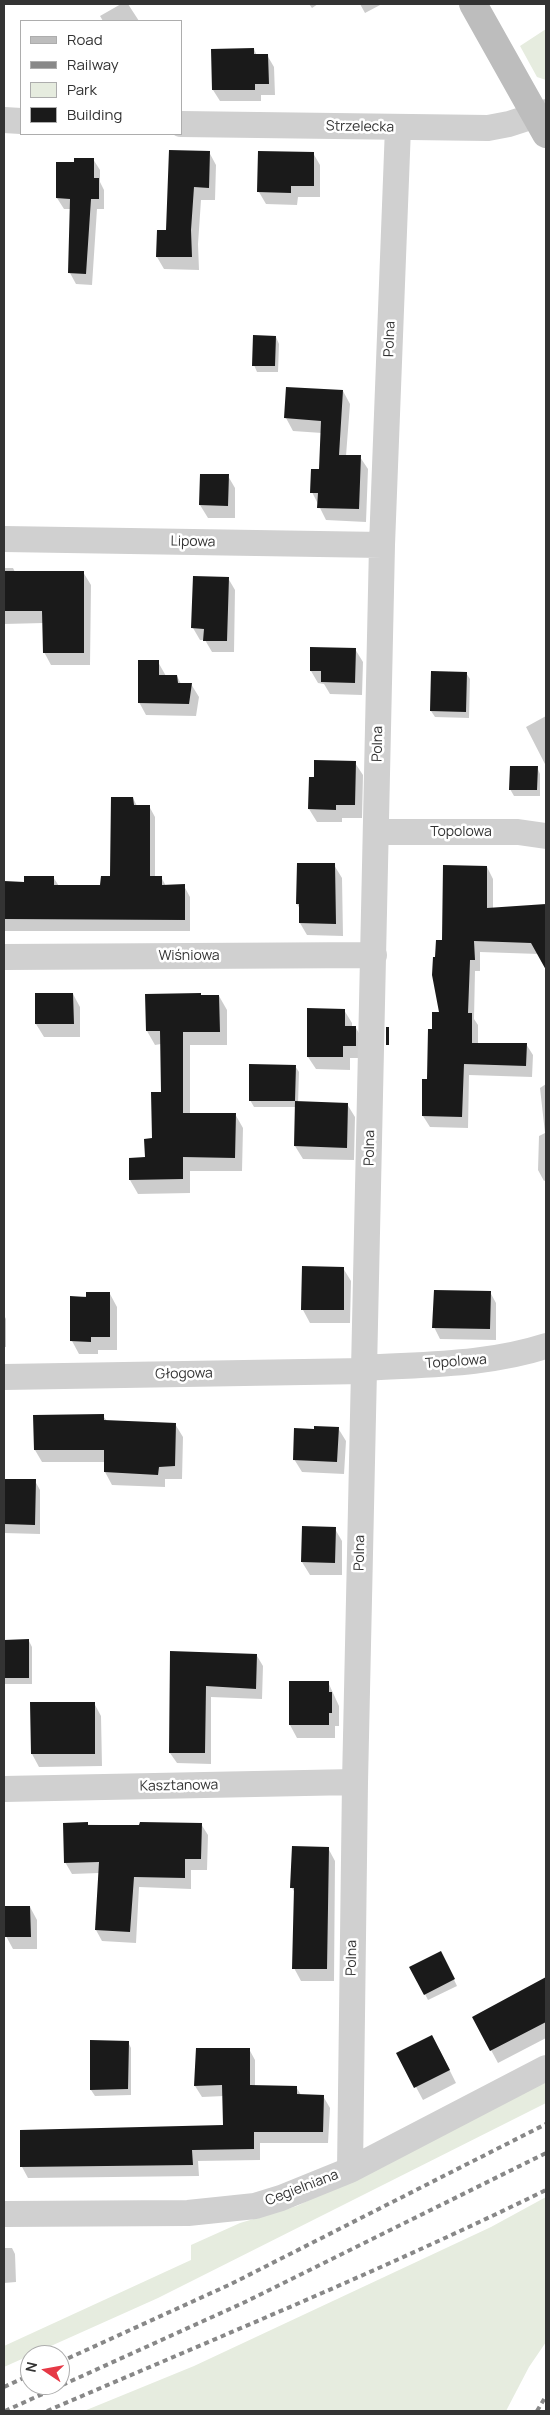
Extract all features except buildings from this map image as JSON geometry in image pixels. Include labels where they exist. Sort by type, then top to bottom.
[{"type":"main road","points":[[473,4],[543,121]]},
{"type":"street","points":[[4,120],[20,121]]},
{"type":"street","name":"Strzelecka","points":[[182,124],[488,128],[543,121]]},
{"type":"street","name":"Polna","points":[[350,2170],[355,1782],[382,545],[398,127]]},
{"type":"street","name":"Lipowa","points":[[4,539],[382,545]]},
{"type":"street","name":"Topolowa","points":[[376,832],[518,832],[546,836]]},
{"type":"street","name":"Wiśniowa","points":[[4,957],[374,955]]},
{"type":"street","name":"Topolowa","points":[[365,1370],[488,1360],[523,1354],[546,1346]]},
{"type":"street","name":"Głogowa","points":[[4,1377],[365,1370]]},
{"type":"street","name":"Kasztanowa","points":[[4,1789],[355,1782]]},
{"type":"street","name":"Cegielniana","points":[[4,2214],[217,2211],[255,2206],[281,2198],[350,2170],[546,2068]]},
{"type":"green space","points":[[546,29],[546,80],[537,77],[520,46]]},
{"type":"green space","points":[[546,2082],[546,2103],[158,2298],[53,2345],[20,2345],[20,2360],[4,2367],[4,2346],[191,2260],[191,2245],[240,2223],[297,2206]]},
{"type":"green space","points":[[546,2197],[546,2342],[529,2367],[506,2411],[84,2411],[194,2366],[491,2227]]},
{"type":"railway","points":[[70,2357],[231,2284],[546,2124]]},
{"type":"railway","points":[[5,2411],[243,2303],[546,2153]]},
{"type":"railway","points":[[47,2411],[361,2276],[546,2190]]},
{"type":"railway","points":[[4,2387],[20,2380]]},
{"type":"railway","points":[[537,2411],[546,2396]]}]
